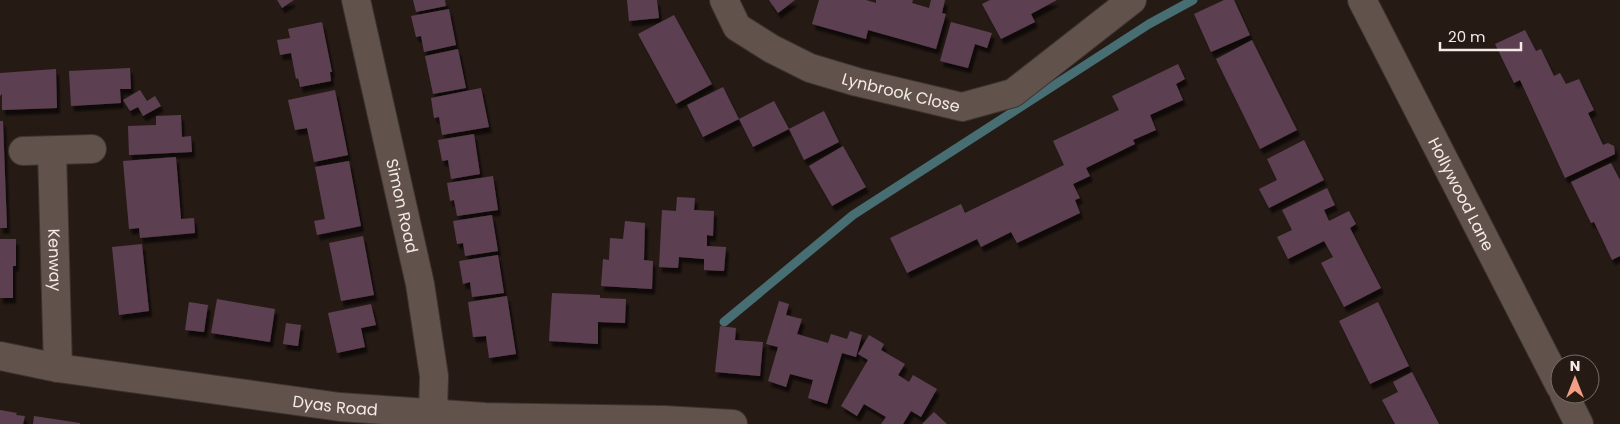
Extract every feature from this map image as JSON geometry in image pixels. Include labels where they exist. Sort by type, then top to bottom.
[{"type":"street","name":"Simon Road","points":[[356,0],[420,284],[434,376],[433,414]]},
{"type":"street","name":"Lynbrook Close","points":[[724,0],[737,27],[810,68],[857,82],[962,107],[1013,93],[1132,0]]},
{"type":"street","name":"Hollywood Lane","points":[[1362,0],[1550,367]]},
{"type":"street","points":[[23,151],[92,149]]},
{"type":"street","name":"Kenway","points":[[52,151],[58,368]]},
{"type":"street","name":"Dyas Road","points":[[0,356],[58,368],[340,406],[433,414],[485,421],[664,420],[733,424]]},
{"type":"street","points":[[1569,404],[1580,424]]},
{"type":"building","points":[[277,0],[294,0],[282,8]]},
{"type":"building","points":[[413,0],[445,0],[446,6],[416,12]]},
{"type":"building","points":[[627,0],[657,0],[659,18],[629,21]]},
{"type":"building","points":[[769,0],[795,0],[778,13]]},
{"type":"building","points":[[819,0],[866,0],[876,3],[876,0],[913,0],[912,3],[929,8],[931,0],[945,0],[942,13],[946,14],[936,49],[868,30],[866,39],[812,24]]},
{"type":"building","points":[[990,0],[1057,0],[1031,14],[1035,22],[1001,39],[982,4]]},
{"type":"building","points":[[1224,0],[1234,0],[1250,35],[1211,52],[1194,14]]},
{"type":"building","points":[[449,9],[456,45],[424,52],[421,36],[416,37],[411,16]]},
{"type":"building","points":[[674,15],[712,84],[676,104],[638,34]]},
{"type":"building","points":[[322,22],[332,72],[330,72],[331,81],[300,87],[298,78],[296,79],[291,53],[280,55],[277,40],[290,38],[288,29]]},
{"type":"building","points":[[951,22],[992,33],[987,48],[975,44],[968,68],[940,61]]},
{"type":"building","points":[[1525,30],[1536,51],[1541,49],[1554,76],[1560,73],[1566,84],[1579,79],[1594,110],[1588,113],[1603,145],[1608,143],[1614,146],[1615,154],[1565,178],[1520,80],[1514,83],[1495,44]]},
{"type":"building","points":[[1252,40],[1297,130],[1260,149],[1216,59]]},
{"type":"building","points":[[458,49],[466,88],[433,94],[425,56]]},
{"type":"building","points":[[1178,64],[1185,79],[1176,84],[1183,100],[1150,115],[1156,130],[1133,140],[1135,144],[1086,168],[1090,176],[1073,184],[1080,198],[1075,200],[1080,213],[1017,243],[1011,232],[981,247],[977,239],[907,273],[890,238],[961,204],[965,213],[1064,165],[1053,141],[1119,110],[1112,96]]},
{"type":"building","points":[[130,68],[131,89],[120,89],[121,103],[71,106],[69,71]]},
{"type":"building","points":[[56,69],[57,108],[2,110],[0,73]]},
{"type":"building","points":[[723,87],[739,119],[703,137],[687,105]]},
{"type":"building","points":[[481,88],[489,127],[442,135],[439,117],[434,118],[431,98]]},
{"type":"building","points":[[140,90],[147,101],[155,96],[161,106],[143,116],[138,107],[130,111],[123,100]]},
{"type":"building","points":[[335,90],[348,155],[314,162],[307,128],[295,130],[288,100]]},
{"type":"building","points":[[774,101],[789,129],[753,147],[739,119]]},
{"type":"building","points":[[824,111],[839,142],[804,160],[789,129]]},
{"type":"building","points":[[181,115],[182,137],[191,136],[192,152],[129,155],[128,126],[156,125],[156,116]]},
{"type":"building","points":[[0,121],[3,121],[7,228],[0,228]]},
{"type":"building","points":[[474,134],[480,174],[451,179],[448,160],[442,161],[438,140]]},
{"type":"building","points":[[1304,140],[1324,180],[1269,208],[1259,189],[1277,180],[1267,159]]},
{"type":"building","points":[[843,146],[866,187],[832,206],[809,166]]},
{"type":"building","points":[[176,157],[181,219],[194,218],[195,233],[140,238],[139,228],[129,229],[123,161]]},
{"type":"building","points":[[349,161],[361,226],[317,235],[314,221],[325,219],[315,167]]},
{"type":"building","points":[[1611,163],[1620,180],[1620,256],[1612,260],[1594,222],[1591,223],[1571,182]]},
{"type":"building","points":[[493,176],[498,210],[457,216],[454,200],[450,201],[447,183]]},
{"type":"building","points":[[1327,188],[1335,205],[1324,210],[1329,221],[1349,211],[1356,224],[1350,228],[1381,288],[1344,307],[1321,263],[1333,257],[1324,241],[1288,259],[1277,237],[1292,230],[1282,210]]},
{"type":"building","points":[[677,197],[695,198],[694,210],[714,211],[713,236],[707,235],[707,246],[726,247],[724,271],[704,270],[704,259],[679,257],[678,268],[659,267],[662,210],[676,211]]},
{"type":"building","points":[[492,215],[498,251],[465,256],[463,243],[457,244],[453,221]]},
{"type":"building","points":[[625,221],[645,223],[644,260],[653,261],[652,289],[601,286],[603,259],[609,260],[610,238],[623,239]]},
{"type":"building","points":[[363,236],[374,295],[341,301],[329,243]]},
{"type":"building","points":[[0,239],[16,239],[16,266],[13,266],[13,298],[0,298]]},
{"type":"building","points":[[142,244],[149,311],[119,315],[112,247]]},
{"type":"building","points":[[498,255],[504,293],[472,297],[470,282],[463,284],[459,261]]},
{"type":"building","points":[[552,293],[600,295],[600,298],[626,299],[625,323],[598,322],[598,344],[549,341]]},
{"type":"building","points":[[507,296],[516,354],[489,358],[486,336],[473,337],[468,302]]},
{"type":"building","points":[[217,299],[275,309],[270,342],[211,333]]},
{"type":"building","points":[[779,301],[789,304],[786,315],[802,319],[797,334],[828,343],[831,334],[847,339],[850,331],[862,335],[856,357],[842,353],[827,404],[808,398],[813,380],[790,374],[786,387],[768,381],[778,347],[766,344]]},
{"type":"building","points":[[189,302],[208,305],[204,332],[185,330]]},
{"type":"building","points":[[1378,302],[1409,366],[1370,384],[1339,321]]},
{"type":"building","points":[[371,304],[376,325],[361,328],[365,347],[337,353],[328,313]]},
{"type":"building","points":[[286,323],[301,325],[298,346],[283,344]]},
{"type":"building","points":[[720,326],[736,328],[735,340],[763,342],[760,376],[715,372]]},
{"type":"building","points":[[869,335],[884,344],[881,350],[905,364],[898,375],[909,382],[913,375],[937,389],[921,417],[911,411],[903,424],[881,424],[886,417],[864,404],[857,416],[841,406],[868,360],[858,354]]},
{"type":"building","points":[[1412,372],[1439,424],[1395,424],[1382,400],[1398,392],[1393,382]]},
{"type":"building","points":[[0,410],[25,416],[23,424],[0,424]]},
{"type":"building","points":[[934,412],[947,424],[922,424]]},
{"type":"building","points":[[34,416],[80,423],[80,424],[33,424]]},
{"type":"waterway","points":[[724,322],[853,215],[1149,24],[1193,0]]}]
